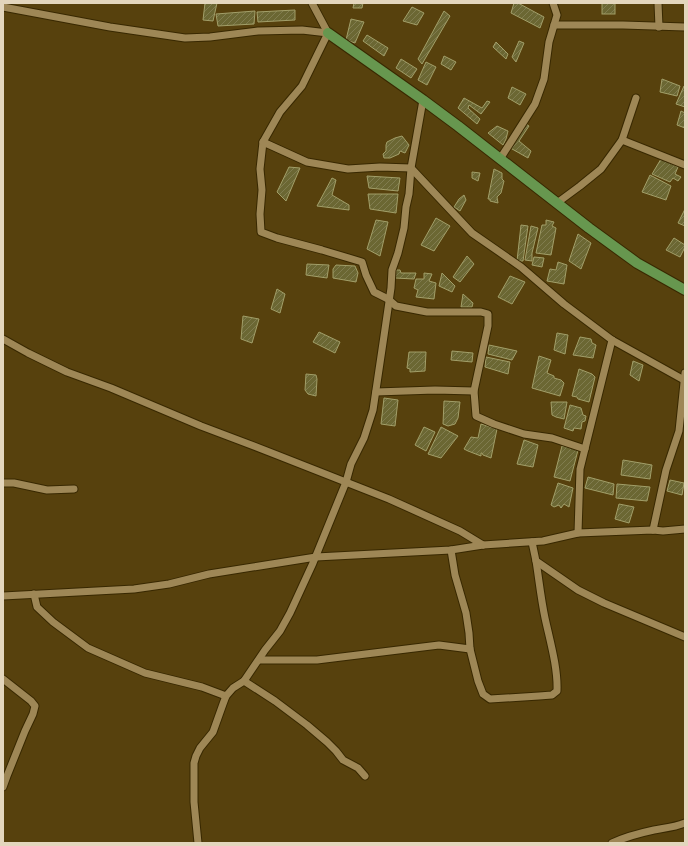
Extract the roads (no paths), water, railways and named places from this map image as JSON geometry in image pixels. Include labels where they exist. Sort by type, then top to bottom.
[{"type":"main road","points":[[328,33],[458,126],[556,203],[637,263],[685,290]]},
{"type":"street","points":[[312,3],[328,33]]},
{"type":"street","points":[[500,159],[534,104],[544,79],[549,42],[557,15],[553,3]]},
{"type":"street","points":[[658,3],[659,27]]},
{"type":"street","points":[[3,7],[110,27],[185,38],[210,37],[258,31],[302,30],[328,33]]},
{"type":"street","points":[[554,25],[685,27]]},
{"type":"street","points":[[328,33],[302,86],[280,112],[264,142],[260,170],[262,190],[260,214],[261,232],[362,262],[374,292],[396,306],[427,312],[481,312],[488,314],[488,326],[474,391],[476,416],[524,434],[552,438],[584,449]]},
{"type":"street","points":[[556,203],[601,169],[622,140],[636,98]]},
{"type":"street","points":[[198,843],[194,802],[194,763],[196,756],[200,748],[213,732],[226,696],[233,688],[244,681],[280,631],[302,589],[346,482],[351,464],[364,438],[373,410],[388,300],[391,288],[392,270],[404,228],[411,168],[423,100]]},
{"type":"street","points":[[622,140],[685,165]]},
{"type":"street","points":[[264,142],[307,162],[348,169],[380,167],[411,168],[472,233],[521,267],[564,304],[612,340],[684,376],[682,431],[666,470],[653,530]]},
{"type":"street","points":[[3,339],[67,372],[112,388],[201,426],[246,442],[277,456],[389,499],[453,528],[483,545]]},
{"type":"street","points":[[578,533],[580,469],[612,340]]},
{"type":"street","points":[[376,392],[435,390],[474,391]]},
{"type":"street","points":[[3,483],[14,483],[47,490],[74,489]]},
{"type":"street","points":[[3,596],[134,589],[169,584],[209,574],[316,557],[451,550],[483,545],[543,541],[578,533],[653,530],[663,532],[685,528]]},
{"type":"street","points":[[451,550],[455,575],[466,613],[470,649],[483,694],[490,699],[552,695],[556,691],[557,683],[532,542]]},
{"type":"street","points":[[536,560],[578,590],[604,603],[685,637]]},
{"type":"street","points":[[34,594],[37,607],[53,622],[88,648],[145,673],[202,687],[226,696]]},
{"type":"street","points":[[259,660],[318,660],[439,644],[470,649]]},
{"type":"street","points":[[3,679],[31,701],[35,706],[33,714],[5,775],[3,787]]},
{"type":"street","points":[[244,681],[275,701],[307,725],[327,742],[343,760],[358,768],[365,776]]},
{"type":"street","points":[[612,843],[632,836],[685,823]]}]
